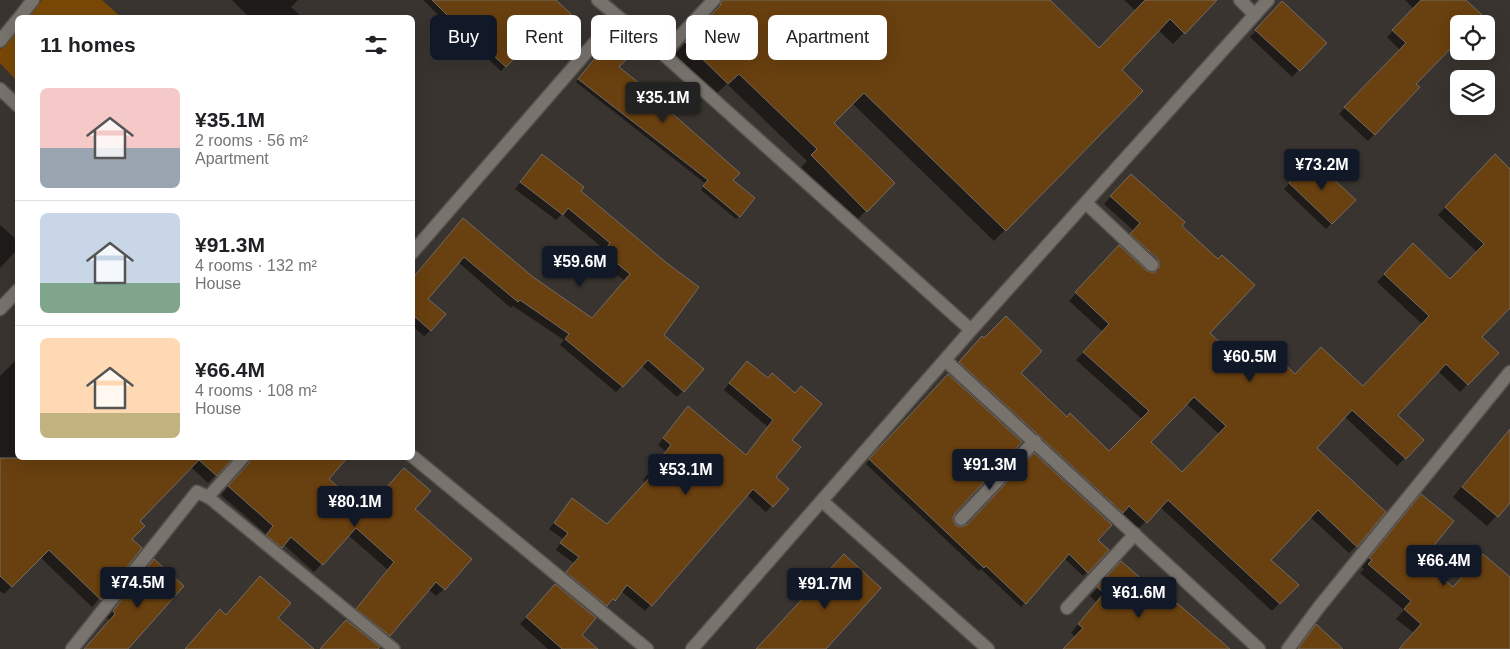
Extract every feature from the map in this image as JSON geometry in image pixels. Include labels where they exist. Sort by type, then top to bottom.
[{"type":"street","points":[[21,15],[34,0]]},
{"type":"street","points":[[598,0],[615,15]]},
{"type":"street","points":[[676,39],[714,0]]},
{"type":"street","points":[[1240,0],[1255,15]]},
{"type":"street","points":[[692,649],[971,330],[1087,204],[1268,0]]},
{"type":"street","points":[[0,40],[15,22]]},
{"type":"street","points":[[415,250],[591,47]]},
{"type":"street","points":[[669,60],[971,330]]},
{"type":"street","points":[[0,89],[15,103]]},
{"type":"street","points":[[1087,204],[1152,265]]},
{"type":"street","points":[[0,309],[15,293]]},
{"type":"street","points":[[945,360],[1259,649]]},
{"type":"street","points":[[1288,649],[1319,607],[1510,372]]},
{"type":"street","points":[[961,519],[1035,441]]},
{"type":"street","points":[[415,458],[647,649]]},
{"type":"street","points":[[72,649],[197,492],[208,497]]},
{"type":"street","points":[[822,501],[988,649]]},
{"type":"street","points":[[1067,608],[1135,534]]},
{"type":"lane","points":[[241,460],[208,497],[394,649]]},
{"type":"shaded area","points":[[42,0],[102,0],[119,15],[29,15]]},
{"type":"shaded area","points":[[15,31],[15,79],[0,63],[0,50]]},
{"type":"building","points":[[432,0],[556,0],[571,14],[507,15],[507,60],[513,60],[506,67],[497,59],[497,15],[447,15]]},
{"type":"building","points":[[722,0],[1050,0],[1099,48],[1145,0],[1217,0],[1185,34],[1170,19],[1122,70],[1143,91],[1006,231],[864,93],[834,123],[895,183],[867,212],[811,155],[817,149],[739,74],[728,84],[703,60],[758,60],[758,15],[711,15],[720,6]]},
{"type":"building","points":[[1421,0],[1466,0],[1482,15],[1450,15],[1450,49],[1416,84],[1420,87],[1375,135],[1344,107],[1406,43],[1392,30]]},
{"type":"building","points":[[1282,1],[1327,43],[1300,71],[1255,30]]},
{"type":"building","points":[[593,60],[626,60],[619,67],[659,99],[658,101],[740,173],[733,180],[755,198],[740,217],[703,186],[708,180],[578,79]]},
{"type":"building","points":[[542,154],[584,187],[581,191],[668,264],[699,287],[664,335],[704,369],[684,392],[648,360],[623,387],[565,339],[569,334],[520,300],[518,302],[464,257],[428,299],[446,314],[431,331],[415,317],[415,275],[463,218],[533,277],[592,318],[630,274],[603,252],[610,243],[568,208],[563,215],[520,182]]},
{"type":"building","points":[[1495,154],[1510,169],[1510,308],[1482,337],[1499,353],[1468,385],[1446,364],[1398,415],[1424,440],[1406,459],[1352,410],[1317,448],[1386,512],[1357,547],[1318,510],[1271,560],[1299,585],[1280,604],[1168,500],[1147,523],[1129,506],[1123,513],[959,362],[982,336],[984,338],[1006,316],[1042,351],[1021,373],[1067,417],[1070,413],[1109,451],[1149,411],[1083,352],[1109,324],[1075,292],[1119,245],[1147,271],[1154,273],[1160,267],[1158,259],[1130,234],[1140,223],[1110,196],[1131,174],[1185,222],[1182,226],[1218,259],[1222,255],[1255,285],[1210,333],[1245,366],[1265,345],[1295,374],[1321,347],[1363,386],[1429,316],[1384,274],[1413,243],[1450,279],[1484,244],[1445,207]],"holes":[[[1194,397],[1226,426],[1182,472],[1151,442]]]},
{"type":"building","points":[[1311,158],[1356,200],[1332,224],[1289,183]]},
{"type":"building","points":[[747,361],[768,378],[772,373],[795,393],[801,386],[822,404],[792,440],[801,447],[776,477],[789,489],[773,507],[753,489],[652,606],[627,585],[615,601],[613,599],[607,606],[566,572],[579,557],[560,543],[568,533],[554,523],[572,498],[607,524],[651,476],[648,474],[671,445],[663,438],[688,406],[746,455],[773,420],[729,383]]},
{"type":"building","points":[[948,374],[1022,442],[955,513],[953,518],[955,525],[960,527],[967,525],[1034,453],[1112,525],[1098,540],[1109,550],[1088,573],[1069,554],[1026,604],[986,566],[984,568],[869,459]]},
{"type":"building","points":[[1510,429],[1510,503],[1498,517],[1462,487]]},
{"type":"building","points":[[0,458],[15,458],[15,460],[199,460],[140,521],[145,526],[132,539],[142,548],[101,600],[49,550],[12,587],[0,576]]},
{"type":"building","points":[[199,460],[231,460],[217,476]]},
{"type":"building","points":[[250,460],[345,460],[329,479],[365,511],[404,468],[431,491],[415,509],[472,559],[445,590],[436,582],[390,636],[356,609],[394,562],[356,528],[323,565],[291,537],[282,548],[266,535],[273,526],[228,486]]},
{"type":"building","points":[[1421,494],[1454,521],[1422,560],[1453,587],[1483,554],[1510,577],[1510,649],[1399,649],[1421,624],[1404,609],[1411,601],[1368,564],[1372,560],[1369,558]]},
{"type":"building","points":[[844,554],[881,588],[826,649],[756,649]]},
{"type":"building","points":[[154,559],[184,586],[128,649],[84,649],[115,614],[113,611]]},
{"type":"building","points":[[1121,561],[1174,607],[1177,603],[1230,649],[1063,649],[1083,628],[1078,624],[1104,593],[1097,587]]},
{"type":"building","points":[[260,576],[291,603],[278,618],[314,649],[185,649],[220,609],[226,615]]},
{"type":"building","points":[[555,584],[596,618],[582,635],[598,649],[562,649],[526,617]]},
{"type":"building","points":[[346,620],[380,647],[378,649],[320,649]]},
{"type":"building","points":[[1316,624],[1343,649],[1298,649]]}]
